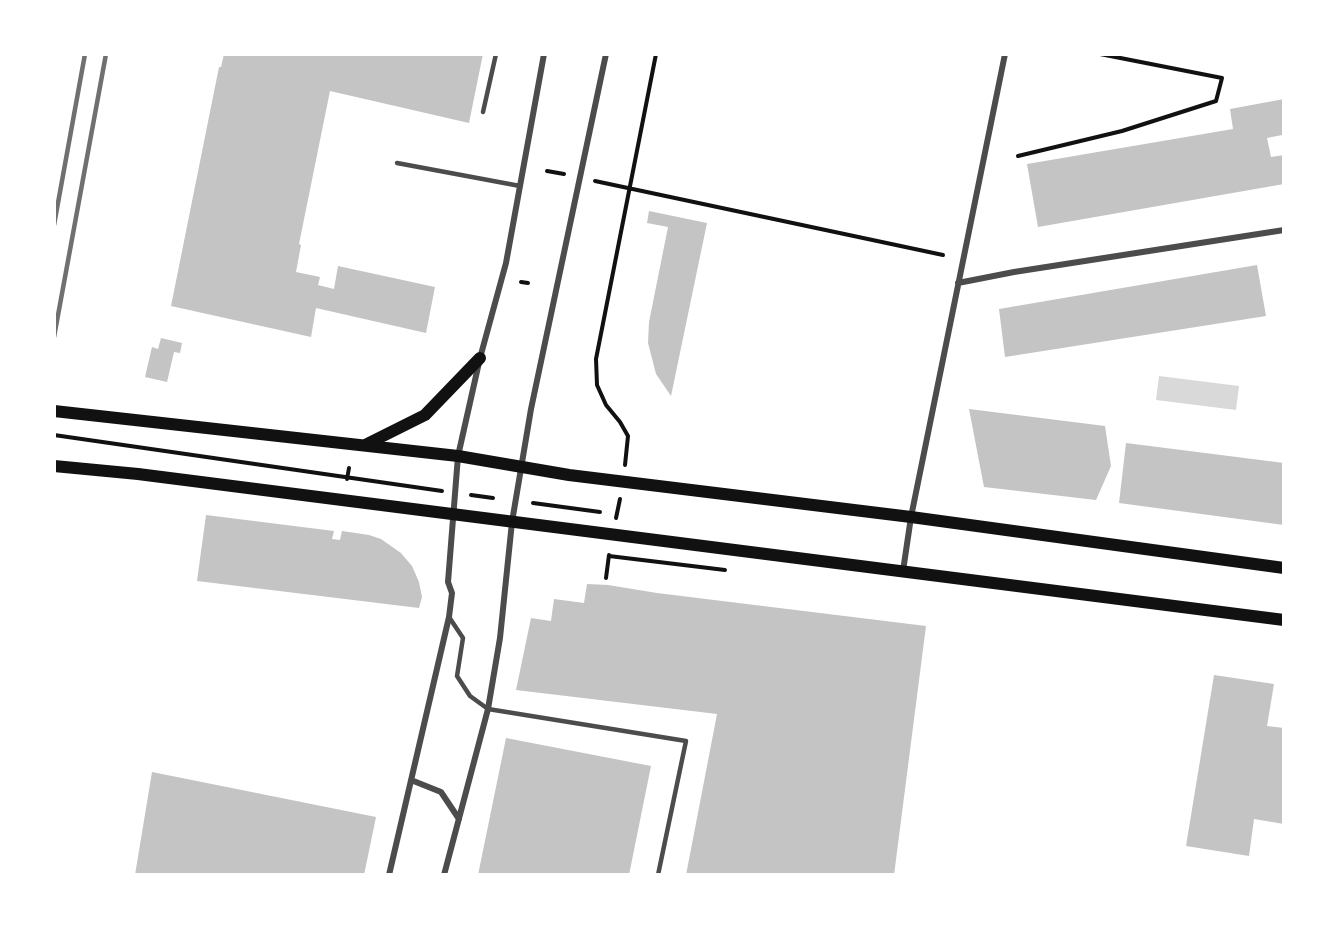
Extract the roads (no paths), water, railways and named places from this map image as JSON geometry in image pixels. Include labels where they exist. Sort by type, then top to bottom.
[{"type":"main road","points":[[364,446],[425,415],[480,358]]},
{"type":"main road","points":[[54,411],[458,456],[521,468],[911,517],[1284,568]]},
{"type":"main road","points":[[54,466],[1284,620]]},
{"type":"street","points":[[389,875],[450,617],[452,593],[448,582],[458,456],[480,358],[506,263],[544,54]]},
{"type":"street","points":[[444,875],[488,709],[500,638],[512,522],[531,409],[606,54]]},
{"type":"street","points":[[903,572],[911,517],[1005,54]]},
{"type":"street","points":[[958,284],[1014,272],[1284,230]]},
{"type":"street","points":[[411,780],[441,792],[459,819]]},
{"type":"lane","points":[[483,112],[496,54]]},
{"type":"lane","points":[[397,164],[520,186]]},
{"type":"lane","points":[[450,617],[463,638],[457,676],[470,696],[488,709],[686,741],[658,875]]},
{"type":"railway","points":[[54,225],[85,54]]},
{"type":"railway","points":[[54,337],[106,54]]}]
